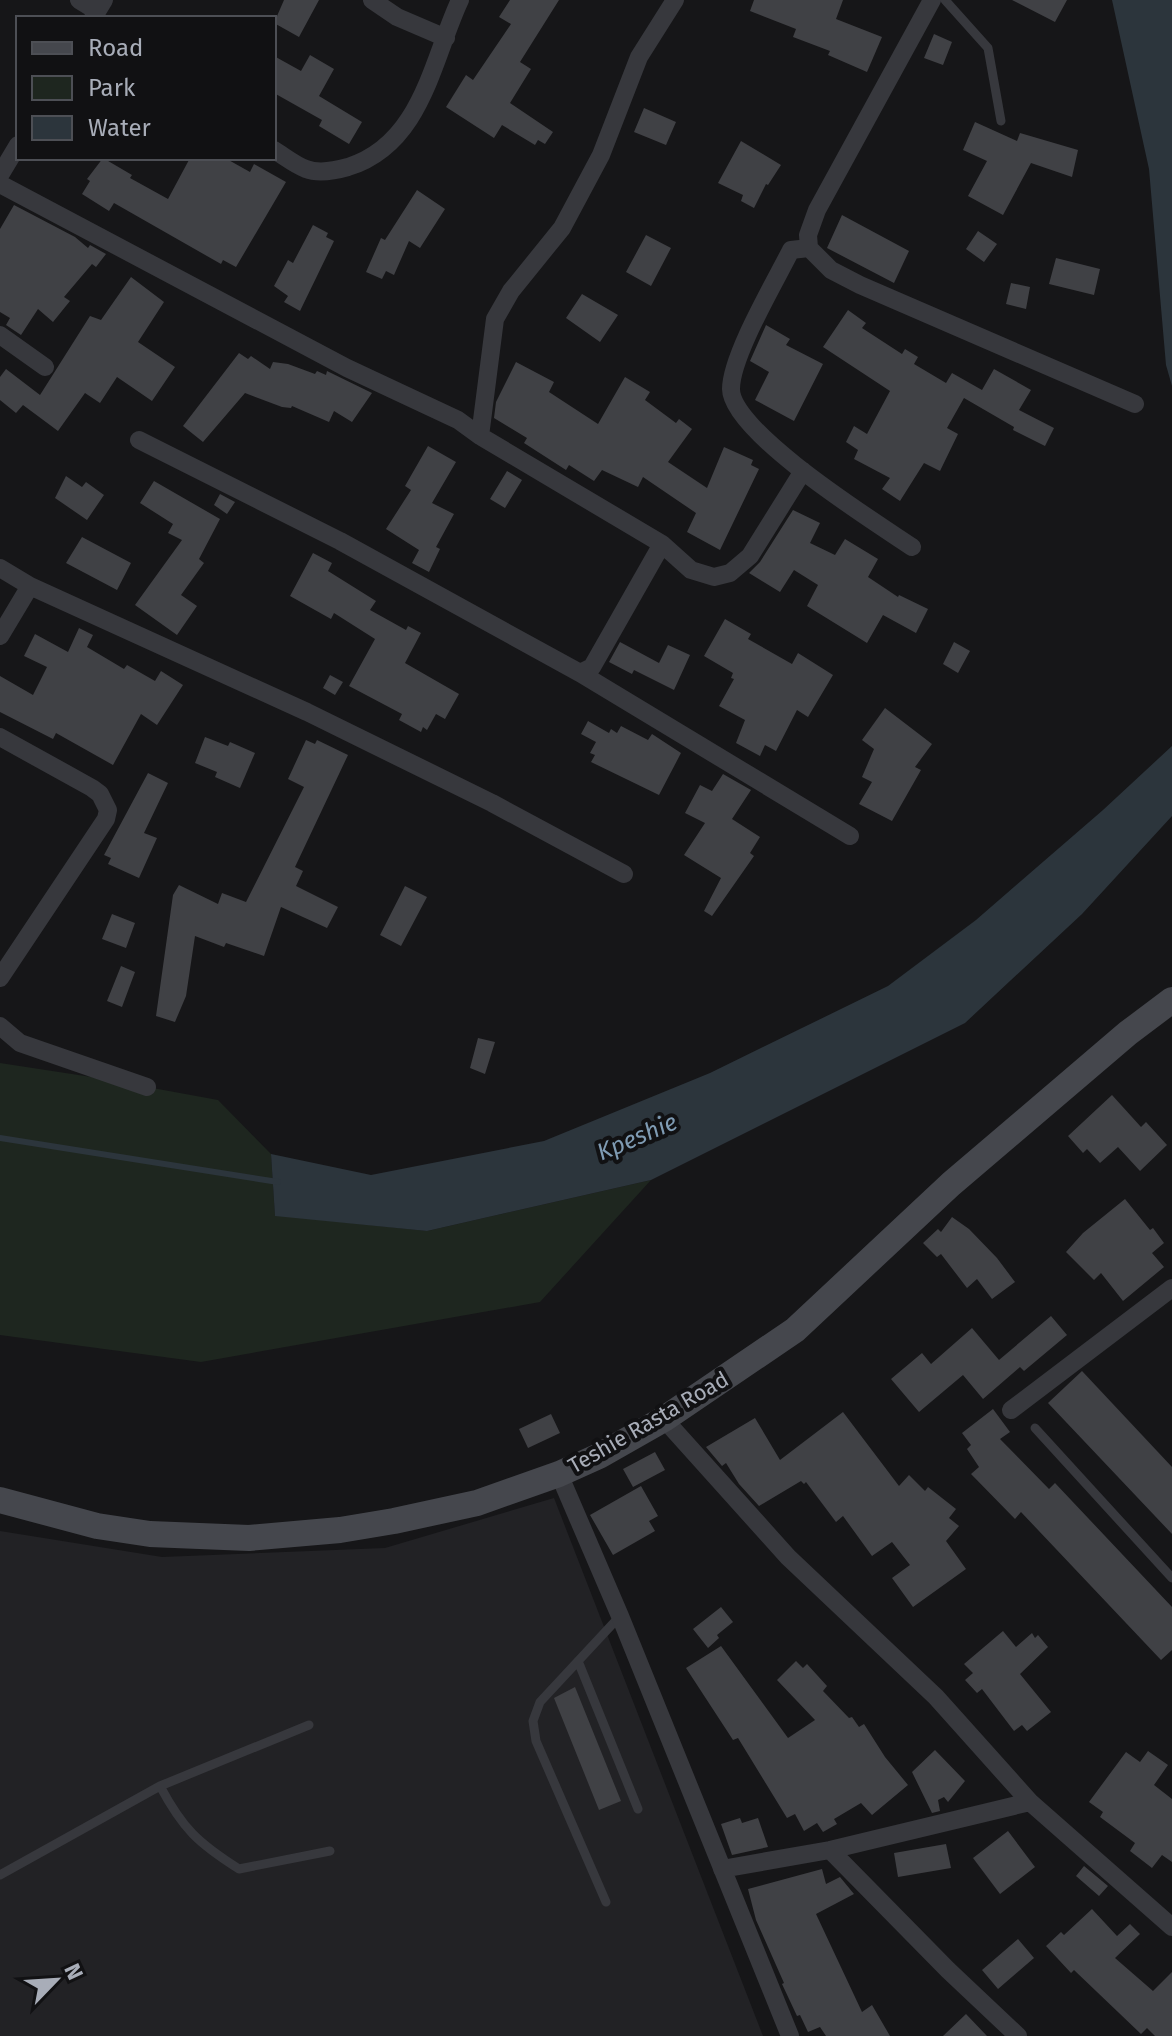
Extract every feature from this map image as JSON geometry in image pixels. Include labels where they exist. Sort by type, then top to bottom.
[{"type":"main road","name":"Teshie Rasta Road","points":[[0,1500],[46,1515],[97,1526],[150,1534],[249,1538],[340,1530],[394,1521],[477,1503],[559,1474],[599,1456],[664,1419],[795,1330],[951,1184],[1128,1033],[1172,1000]]},
{"type":"street","points":[[79,0],[98,10]]},
{"type":"street","points":[[372,0],[397,17],[446,38]]},
{"type":"street","points":[[276,151],[306,169],[331,172],[360,163],[403,129],[426,89],[460,0]]},
{"type":"street","points":[[480,436],[495,319],[511,291],[562,228],[601,155],[639,57],[675,0]]},
{"type":"street","points":[[932,0],[817,210],[808,235],[809,248],[831,270],[860,285],[1135,404]]},
{"type":"street","points":[[0,175],[16,148]]},
{"type":"street","points":[[0,184],[347,368],[458,420],[662,544],[691,570],[714,577],[730,573],[750,556],[803,471]]},
{"type":"street","points":[[809,248],[791,250],[735,367],[731,392],[742,417],[775,449],[912,547]]},
{"type":"street","points":[[0,335],[45,367]]},
{"type":"street","points":[[139,440],[340,541],[580,673],[850,836]]},
{"type":"street","points":[[580,673],[592,667],[662,544]]},
{"type":"street","points":[[0,568],[30,586],[307,712],[492,803],[624,874]]},
{"type":"street","points":[[0,636],[30,586]]},
{"type":"street","points":[[0,737],[92,788],[100,794],[108,810],[106,819],[0,978]]},
{"type":"street","points":[[0,1026],[20,1043],[147,1087]]},
{"type":"street","points":[[1011,1410],[1172,1288]]},
{"type":"street","points":[[664,1419],[788,1557],[936,1697],[1030,1802],[1172,1927]]},
{"type":"street","points":[[559,1474],[620,1616],[790,2036]]},
{"type":"street","points":[[722,1869],[830,1850],[1030,1802]]},
{"type":"street","points":[[830,1850],[1018,2036]]},
{"type":"lane","points":[[945,0],[988,48],[1001,121]]},
{"type":"lane","points":[[1035,1428],[1172,1578]]},
{"type":"lane","points":[[606,1902],[536,1741],[533,1721],[540,1702],[620,1616]]},
{"type":"lane","points":[[578,1661],[638,1809]]},
{"type":"lane","points":[[0,1875],[160,1786],[309,1725]]},
{"type":"lane","points":[[160,1786],[178,1820],[203,1846],[239,1869],[330,1851]]},
{"type":"shaded area","points":[[554,1498],[763,2036],[0,2036],[0,1531],[162,1557],[385,1548]]},
{"type":"green space","points":[[0,1063],[218,1100],[271,1154],[275,1215],[427,1231],[651,1180],[540,1302],[201,1362],[0,1335]]},
{"type":"water","points":[[1112,0],[1172,0],[1172,386],[1166,365],[1149,169]]},
{"type":"water","points":[[1172,746],[1172,816],[1082,914],[965,1023],[651,1180],[427,1231],[275,1216],[271,1154],[371,1175],[544,1141],[710,1073],[888,986],[976,920]]},
{"type":"building","points":[[284,0],[319,0],[299,37],[276,24]]},
{"type":"building","points":[[510,0],[559,0],[520,62],[531,69],[510,103],[553,132],[545,144],[538,140],[535,145],[502,125],[494,138],[446,107],[466,75],[473,80],[511,24],[499,17]]},
{"type":"building","points":[[754,0],[843,0],[836,19],[882,37],[867,72],[828,55],[830,51],[793,37],[796,29],[750,11]]},
{"type":"building","points":[[1012,0],[1067,0],[1055,22]]},
{"type":"building","points":[[934,34],[952,42],[943,65],[924,58]]},
{"type":"building","points":[[310,55],[334,69],[319,96],[362,122],[349,144],[319,126],[322,120],[276,94],[276,57],[301,71]]},
{"type":"building","points":[[644,108],[676,122],[666,145],[634,132]]},
{"type":"building","points":[[975,122],[1017,141],[1020,133],[1078,150],[1072,177],[1031,163],[1003,215],[968,196],[987,161],[963,150]]},
{"type":"building","points":[[741,141],[781,165],[766,184],[754,208],[741,201],[743,195],[718,183]]},
{"type":"building","points":[[101,160],[106,160],[132,175],[130,178],[168,199],[189,160],[229,160],[250,172],[254,164],[286,182],[236,267],[223,260],[221,264],[114,203],[109,211],[82,194],[90,181],[87,179]]},
{"type":"building","points":[[417,190],[445,209],[420,248],[409,241],[394,275],[386,271],[382,279],[366,272],[381,238],[385,240]]},
{"type":"building","points":[[14,205],[75,237],[88,248],[90,245],[106,254],[96,267],[92,264],[64,297],[70,301],[53,322],[38,309],[21,335],[6,325],[10,318],[0,312],[0,229]]},
{"type":"building","points":[[842,215],[909,251],[894,283],[827,248]]},
{"type":"building","points":[[313,225],[328,233],[326,237],[334,241],[300,311],[284,302],[288,296],[274,286],[288,260],[293,263]]},
{"type":"building","points":[[978,231],[997,244],[984,262],[966,249]]},
{"type":"building","points":[[646,235],[671,248],[651,286],[626,272]]},
{"type":"building","points":[[1056,258],[1100,269],[1094,295],[1049,284]]},
{"type":"building","points":[[131,277],[164,302],[138,342],[175,367],[152,401],[117,377],[100,403],[85,393],[58,431],[23,405],[16,413],[0,400],[0,377],[6,369],[40,395],[90,316],[101,320]]},
{"type":"building","points":[[1011,283],[1030,287],[1026,309],[1006,304]]},
{"type":"building","points":[[582,294],[618,315],[600,342],[566,318]]},
{"type":"building","points":[[848,310],[866,323],[862,328],[902,354],[905,349],[918,357],[914,364],[946,383],[952,373],[982,390],[994,369],[1031,390],[1019,410],[1054,428],[1045,446],[1013,430],[1014,427],[964,398],[947,428],[958,434],[940,471],[924,463],[900,501],[882,489],[890,478],[854,459],[858,450],[846,442],[854,426],[867,434],[890,391],[823,347]]},
{"type":"building","points":[[766,325],[790,339],[786,345],[823,364],[794,421],[755,400],[769,372],[750,361]]},
{"type":"building","points":[[239,353],[248,359],[251,356],[270,369],[273,362],[315,374],[317,371],[326,375],[327,371],[372,393],[352,422],[334,411],[329,422],[292,406],[282,407],[245,393],[203,442],[183,426]]},
{"type":"building","points":[[516,362],[554,382],[549,392],[598,424],[625,377],[650,392],[645,400],[676,423],[679,419],[692,429],[668,462],[707,488],[724,447],[753,460],[751,465],[759,469],[720,550],[687,532],[696,513],[643,477],[638,487],[602,470],[594,481],[569,465],[566,470],[524,443],[527,438],[494,418],[496,402]]},
{"type":"building","points":[[428,446],[456,462],[432,503],[454,514],[436,547],[440,549],[429,572],[412,563],[419,550],[386,529],[411,490],[405,486]]},
{"type":"building","points":[[507,471],[522,480],[505,508],[490,499]]},
{"type":"building","points":[[66,476],[82,487],[86,482],[104,495],[87,520],[55,498]]},
{"type":"building","points":[[154,481],[220,519],[199,559],[204,563],[181,595],[197,606],[177,635],[135,605],[182,540],[168,533],[173,524],[140,503]]},
{"type":"building","points":[[220,494],[235,502],[227,514],[214,505]]},
{"type":"building","points":[[793,510],[820,523],[810,543],[835,555],[845,539],[878,559],[868,577],[898,597],[928,609],[916,633],[883,615],[867,643],[807,606],[818,585],[794,570],[780,592],[749,573],[760,562]]},
{"type":"building","points":[[82,537],[131,563],[117,590],[66,563]]},
{"type":"building","points":[[313,553],[332,563],[328,571],[376,601],[370,610],[406,630],[408,626],[421,633],[405,663],[459,694],[445,719],[436,714],[427,730],[423,727],[421,732],[399,720],[402,714],[349,686],[375,639],[334,613],[331,619],[290,596]]},
{"type":"building","points":[[725,619],[751,634],[748,639],[792,664],[798,653],[833,675],[808,717],[797,710],[776,751],[765,745],[760,756],[736,743],[745,720],[719,706],[734,679],[731,678],[733,673],[704,656]]},
{"type":"building","points":[[79,628],[93,635],[87,647],[124,669],[127,665],[155,681],[161,671],[183,685],[157,725],[141,714],[113,765],[56,733],[53,739],[0,712],[0,676],[33,695],[47,667],[24,656],[35,634],[68,652]]},
{"type":"building","points":[[620,642],[659,663],[668,645],[690,655],[674,690],[634,670],[632,674],[609,662]]},
{"type":"building","points":[[954,642],[970,651],[958,673],[943,664]]},
{"type":"building","points":[[330,675],[343,682],[335,695],[323,688]]},
{"type":"building","points":[[885,708],[932,744],[915,767],[921,770],[892,821],[859,804],[872,782],[862,777],[874,749],[862,740]]},
{"type":"building","points":[[588,721],[609,733],[611,729],[617,733],[621,726],[648,740],[652,734],[681,753],[659,795],[591,762],[595,755],[590,753],[596,742],[581,734]]},
{"type":"building","points":[[205,737],[228,746],[230,742],[255,753],[240,788],[215,777],[217,772],[195,763]]},
{"type":"building","points":[[306,740],[315,744],[317,740],[348,755],[295,867],[303,871],[296,886],[338,907],[327,928],[281,907],[264,956],[226,943],[224,947],[195,936],[186,996],[175,1022],[156,1016],[173,895],[179,885],[218,904],[222,893],[246,902],[304,787],[288,779]]},
{"type":"building","points":[[148,773],[168,783],[144,833],[157,838],[139,878],[108,864],[111,858],[104,855]]},
{"type":"building","points":[[723,774],[751,790],[732,819],[760,837],[750,853],[754,856],[712,916],[704,911],[721,878],[684,855],[705,823],[685,813],[700,785],[712,791]]},
{"type":"building","points":[[405,886],[427,897],[401,946],[380,935]]},
{"type":"building","points":[[112,914],[135,923],[126,948],[102,939]]},
{"type":"building","points":[[121,966],[135,972],[122,1007],[107,1001]]},
{"type":"building","points":[[478,1038],[495,1042],[485,1074],[470,1068]]},
{"type":"building","points":[[1112,1095],[1141,1127],[1146,1122],[1167,1145],[1140,1171],[1118,1147],[1100,1163],[1087,1149],[1083,1153],[1068,1136]]},
{"type":"building","points":[[1125,1199],[1164,1243],[1152,1253],[1164,1267],[1123,1301],[1101,1273],[1094,1280],[1066,1252],[1083,1233]]},
{"type":"building","points":[[952,1217],[969,1229],[1015,1282],[992,1299],[977,1279],[967,1288],[941,1254],[937,1257],[923,1243],[938,1229],[941,1232]]},
{"type":"building","points":[[1051,1316],[1067,1335],[1024,1371],[1020,1367],[983,1399],[963,1375],[919,1412],[891,1379],[922,1353],[931,1364],[972,1328],[999,1360]]},
{"type":"building","points":[[1082,1371],[1172,1467],[1172,1534],[1048,1403]]},
{"type":"building","points":[[993,1409],[1010,1432],[1000,1439],[1049,1489],[1055,1483],[1172,1607],[1172,1650],[1161,1660],[1021,1512],[1015,1519],[971,1474],[979,1467],[967,1449],[971,1445],[962,1433]]},
{"type":"building","points":[[843,1412],[899,1486],[909,1475],[925,1491],[928,1487],[956,1509],[949,1518],[959,1526],[946,1541],[966,1569],[913,1607],[892,1578],[910,1565],[892,1542],[872,1556],[843,1516],[836,1522],[806,1482],[801,1481],[759,1506],[739,1484],[726,1463],[722,1466],[706,1447],[755,1418],[780,1460]]},
{"type":"building","points":[[551,1414],[560,1433],[528,1448],[519,1429]]},
{"type":"building","points":[[655,1452],[665,1470],[633,1487],[623,1469]]},
{"type":"building","points":[[641,1486],[658,1516],[649,1521],[655,1531],[613,1555],[590,1515]]},
{"type":"building","points":[[721,1607],[733,1622],[717,1635],[719,1638],[708,1648],[693,1629]]},
{"type":"building","points":[[1003,1631],[1016,1647],[1032,1633],[1035,1638],[1038,1635],[1048,1647],[1020,1674],[1051,1712],[1027,1731],[1022,1725],[1014,1731],[982,1689],[977,1693],[965,1680],[973,1673],[964,1664]]},
{"type":"building","points":[[721,1646],[788,1738],[815,1720],[777,1680],[796,1661],[803,1668],[807,1664],[827,1686],[823,1691],[859,1727],[864,1724],[908,1785],[872,1815],[861,1803],[834,1819],[837,1824],[823,1832],[817,1823],[804,1831],[795,1814],[787,1818],[738,1738],[733,1740],[686,1668]]},
{"type":"building","points":[[575,1687],[621,1801],[599,1810],[554,1698]]},
{"type":"building","points":[[935,1750],[965,1781],[948,1802],[944,1797],[938,1800],[940,1811],[932,1813],[912,1772]]},
{"type":"building","points":[[1148,1751],[1168,1765],[1154,1785],[1172,1799],[1172,1862],[1162,1855],[1152,1868],[1130,1851],[1135,1843],[1100,1817],[1103,1812],[1089,1802],[1126,1752],[1140,1762]]},
{"type":"building","points":[[740,1818],[742,1823],[758,1818],[768,1847],[732,1855],[721,1824]]},
{"type":"building","points":[[1008,1831],[1035,1867],[1000,1894],[973,1858]]},
{"type":"building","points":[[946,1844],[951,1868],[898,1877],[894,1853]]},
{"type":"building","points":[[1084,1866],[1108,1886],[1099,1896],[1076,1876]]},
{"type":"building","points":[[822,1869],[826,1884],[840,1877],[854,1894],[816,1914],[862,2012],[872,2005],[890,2036],[826,2036],[820,2027],[808,2032],[782,1984],[756,1920],[748,1889]]},
{"type":"building","points":[[1092,1909],[1117,1936],[1130,1924],[1140,1934],[1115,1958],[1153,1991],[1172,1972],[1172,2036],[1155,2036],[1147,2028],[1141,2034],[1074,1970],[1071,1973],[1046,1946],[1061,1932],[1064,1935]]},
{"type":"building","points":[[1018,1939],[1034,1958],[998,1989],[982,1970]]},
{"type":"building","points":[[966,2014],[987,2036],[943,2036]]},
{"type":"waterway","name":"Kpeshie","points":[[0,1138],[278,1182]]}]
